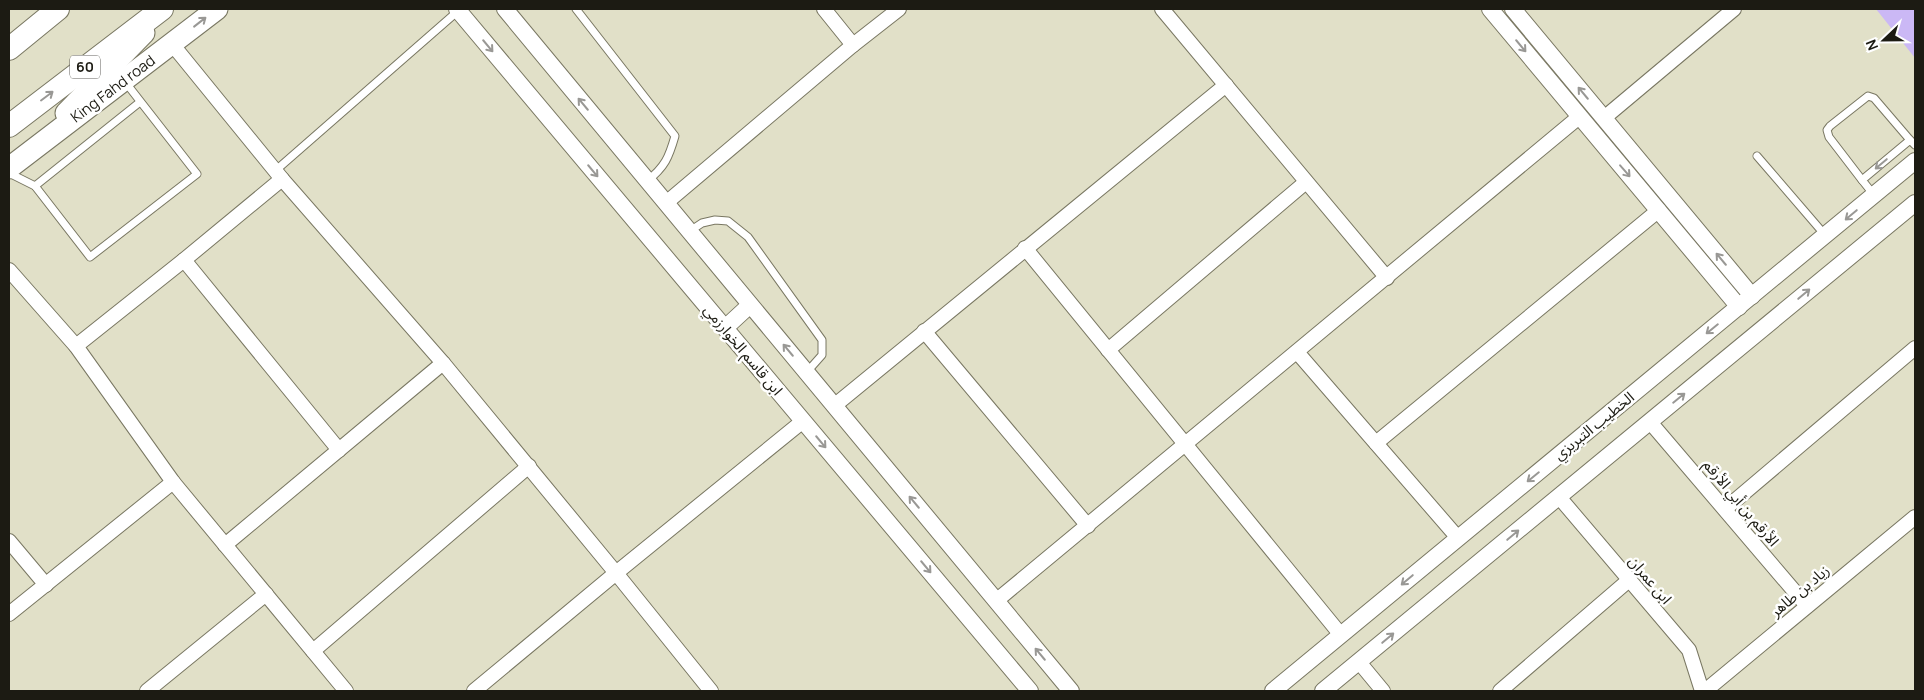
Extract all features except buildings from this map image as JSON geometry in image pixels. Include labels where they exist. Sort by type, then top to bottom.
[{"type":"highway","points":[[9,47],[58,9]]},
{"type":"highway","name":"60","points":[[9,126],[162,9]]},
{"type":"main road","points":[[13,167],[113,63],[170,9]]},
{"type":"main road","name":"King Fahd road","points":[[13,167],[217,9]]},
{"type":"street","points":[[504,9],[1071,691]]},
{"type":"street","points":[[824,9],[853,45]]},
{"type":"street","points":[[666,203],[853,45],[899,9]]},
{"type":"street","points":[[1162,9],[1386,278]]},
{"type":"street","points":[[1490,9],[1659,210],[1746,301]]},
{"type":"street","points":[[1604,118],[1734,9]]},
{"type":"street","name":"ابن قاسم الخوارزمي","points":[[458,10],[1030,691]]},
{"type":"street","points":[[1518,11],[1746,301]]},
{"type":"street","points":[[172,44],[279,175],[443,363],[529,466],[711,691]]},
{"type":"street","points":[[834,406],[1226,85]]},
{"type":"street","points":[[996,601],[1579,117]]},
{"type":"street","name":"الخطيب التبريزي","points":[[1273,691],[1915,161]]},
{"type":"street","points":[[76,346],[184,260],[279,175]]},
{"type":"street","points":[[1108,350],[1306,182]]},
{"type":"street","points":[[1323,691],[1915,203]]},
{"type":"street","points":[[1376,443],[1659,210]]},
{"type":"street","points":[[1025,248],[1341,635]]},
{"type":"street","points":[[184,260],[339,450]]},
{"type":"street","points":[[9,270],[76,346],[174,482],[346,691]]},
{"type":"street","points":[[725,328],[750,305]]},
{"type":"street","points":[[924,332],[1088,526]]},
{"type":"street","points":[[1725,509],[1915,348]]},
{"type":"street","points":[[1297,352],[1458,538]]},
{"type":"street","points":[[225,544],[443,363]]},
{"type":"street","points":[[474,691],[803,421]]},
{"type":"street","name":"الأرقم بن أبي الأرقم","points":[[1650,422],[1807,606]]},
{"type":"street","points":[[313,651],[529,466]]},
{"type":"street","points":[[9,614],[174,482]]},
{"type":"street","name":"ابن عمران","points":[[1559,497],[1689,650],[1704,691]]},
{"type":"street","name":"زياد بن طاهر","points":[[1704,691],[1915,516]]},
{"type":"street","points":[[9,541],[46,585]]},
{"type":"street","points":[[1500,691],[1629,580]]},
{"type":"street","points":[[157,688],[266,594]]},
{"type":"street","points":[[1359,662],[1383,691]]},
{"type":"lane","points":[[576,9],[675,136],[669,157],[659,171],[647,180]]},
{"type":"lane","points":[[279,175],[458,10]]},
{"type":"lane","points":[[13,167],[35,186],[90,257],[196,174],[124,81]]},
{"type":"lane","points":[[1862,180],[1913,142],[1874,98],[1868,96],[1827,130],[1829,137],[1862,180],[1874,195]]},
{"type":"lane","points":[[35,186],[140,102]]},
{"type":"lane","points":[[1757,156],[1826,235]]},
{"type":"lane","points":[[689,232],[702,223],[715,220],[728,221],[748,237],[822,340],[822,355],[806,373]]},
{"type":"shaded area","points":[[1876,9],[1915,9],[1915,58]]}]
